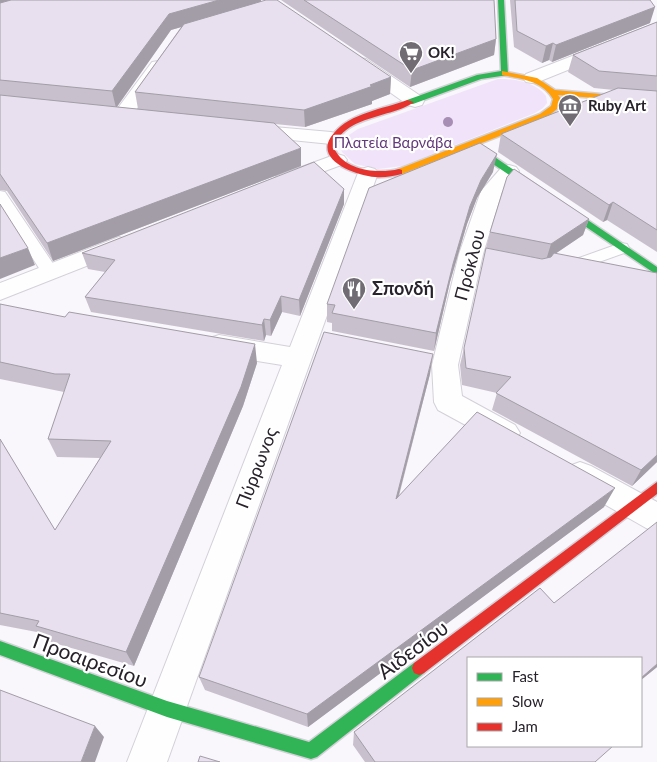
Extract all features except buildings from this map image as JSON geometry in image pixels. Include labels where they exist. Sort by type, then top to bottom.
[{"type":"street","points":[[501,0],[505,74]]},
{"type":"street","points":[[532,78],[656,21]]},
{"type":"street","points":[[122,116],[168,51]]},
{"type":"street","points":[[346,53],[415,101]]},
{"type":"street","points":[[505,74],[532,78],[543,83],[556,97],[556,104],[551,110],[408,170],[392,174],[368,173],[343,166],[334,149],[338,130],[350,124],[480,77],[505,74]]},
{"type":"street","points":[[553,92],[657,101]]},
{"type":"street","points":[[100,113],[142,118]]},
{"type":"street","points":[[230,128],[334,149]]},
{"type":"street","points":[[471,145],[657,272]]},
{"type":"street","points":[[268,186],[334,149]]},
{"type":"street","name":"Πρόκλου","points":[[509,171],[492,191],[481,256],[431,363],[448,402],[524,444]]},
{"type":"street","name":"Πύρρωνος","points":[[147,762],[313,346],[368,173]]},
{"type":"street","points":[[20,312],[1,292],[141,237]]},
{"type":"street","points":[[193,341],[313,346]]},
{"type":"street","points":[[558,463],[645,511]]},
{"type":"street","name":"Αιδεσίου","points":[[167,709],[314,757],[645,511],[657,487]]},
{"type":"street","name":"Προαιρεσίου","points":[[0,648],[167,709]]},
{"type":"lane","points":[[0,194],[50,272]]},
{"type":"lane","points":[[571,266],[621,248]]},
{"type":"green space","name":"Πλατεία Βαρνάβα","points":[[498,79],[531,84],[542,91],[546,96],[547,103],[535,113],[402,166],[378,169],[355,164],[342,152],[340,145],[343,139],[358,129]]},
{"type":"traffic: fast","points":[[501,0],[505,73]]},
{"type":"traffic: fast","points":[[410,102],[480,77],[505,73]]},
{"type":"traffic: fast","points":[[471,145],[657,272]]},
{"type":"traffic: fast","points":[[0,648],[167,709],[311,751],[419,668]]},
{"type":"traffic: slow","points":[[399,172],[543,116],[554,107],[557,99],[548,87],[535,80],[505,73]]},
{"type":"traffic: slow","points":[[553,92],[657,101]]},
{"type":"traffic: jam","points":[[399,172],[373,174],[357,170],[340,162],[334,156],[331,150],[331,142],[343,128],[352,123],[410,102]]},
{"type":"traffic: jam","points":[[419,668],[657,487]]},
{"type":"place","name":"OK!","points":[[411,74]]},
{"type":"place","name":"Ruby Art","points":[[570,127]]},
{"type":"place","name":"Σπονδή","points":[[354,310]]}]
